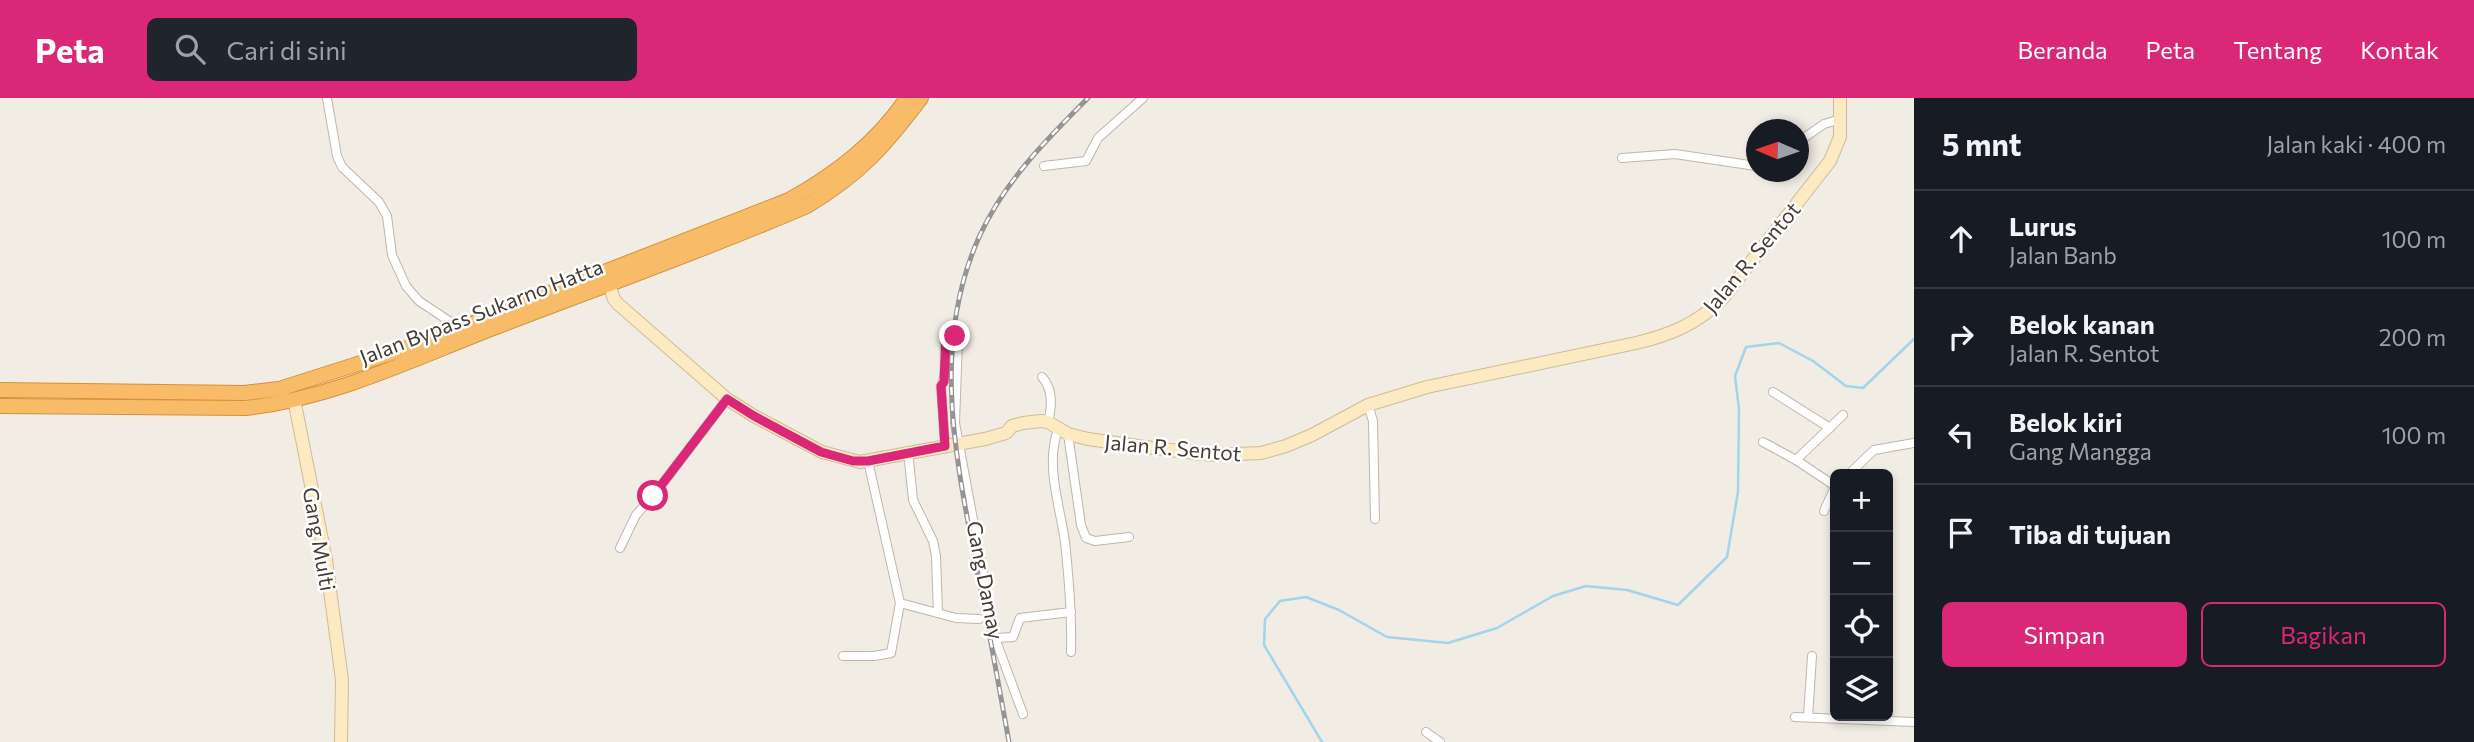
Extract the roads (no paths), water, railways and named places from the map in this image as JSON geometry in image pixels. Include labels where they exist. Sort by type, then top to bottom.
[{"type":"highway","name":"Jalan Bypass Sukarno Hatta","points":[[0,406],[245,408],[274,405],[358,380],[789,200],[824,180],[855,156],[883,129],[907,98]]},
{"type":"highway","name":"Jalan Bypass Sukarno Hatta","points":[[0,390],[214,393],[279,389],[456,331],[807,206],[865,166],[888,142],[921,98]]},
{"type":"highway","points":[[66,391],[68,408]]},
{"type":"street","points":[[327,98],[337,156],[349,175],[379,202],[387,216],[393,255],[406,286],[419,301],[449,321],[456,331]]},
{"type":"street","points":[[1044,166],[1086,161],[1098,138],[1143,98]]},
{"type":"street","name":"Jalan R. Sentot","points":[[607,278],[618,304],[727,399],[821,452],[853,461],[868,461],[908,451],[959,444],[1006,433],[1012,426],[1023,423],[1058,428],[1088,439],[1212,455],[1261,453],[1312,435],[1368,405],[1427,387],[1667,335],[1709,313],[1830,160],[1840,137],[1840,98]]},
{"type":"street","points":[[1809,134],[1824,124],[1841,119]]},
{"type":"street","points":[[1622,158],[1675,154],[1746,165]]},
{"type":"street","name":"Gang Damay","points":[[945,446],[941,386],[944,382],[946,336],[955,336],[959,344],[955,423],[995,638],[1023,714]]},
{"type":"street","points":[[1042,377],[1049,387],[1051,404],[1086,538],[1095,541],[1129,537]]},
{"type":"street","points":[[1773,392],[1830,428]]},
{"type":"street","name":"Gang Multi","points":[[294,399],[326,560],[342,680],[341,742]]},
{"type":"street","points":[[620,548],[636,515],[727,399]]},
{"type":"street","points":[[1368,405],[1373,421],[1375,519]]},
{"type":"street","points":[[1796,460],[1843,415]]},
{"type":"street","points":[[1058,428],[1052,453],[1065,542],[1071,612],[1071,652]]},
{"type":"street","points":[[1763,442],[1830,484]]},
{"type":"street","points":[[1854,469],[1874,450],[1914,443]]},
{"type":"street","points":[[908,451],[913,500],[933,541],[936,556],[937,613]]},
{"type":"street","points":[[843,656],[891,653],[900,603],[868,461]]},
{"type":"street","points":[[1824,511],[1830,498]]},
{"type":"street","points":[[900,603],[956,618],[979,619]]},
{"type":"street","points":[[995,638],[1013,637],[1020,618],[1071,612]]},
{"type":"street","points":[[1808,717],[1812,656]]},
{"type":"street","points":[[1795,717],[1830,717]]},
{"type":"street","points":[[1893,720],[1914,722]]},
{"type":"street","points":[[1426,732],[1440,742]]},
{"type":"waterway","points":[[1322,742],[1264,645],[1265,619],[1280,601],[1306,597],[1339,610],[1387,637],[1448,643],[1497,628],[1553,596],[1586,586],[1627,590],[1678,605],[1727,557],[1738,492],[1739,409],[1735,376],[1746,347],[1779,343],[1813,361],[1846,386],[1863,388],[1914,339]]},
{"type":"railway","points":[[1009,742],[960,477],[952,396],[956,315],[965,275],[990,215],[1028,162],[1088,98]]}]
